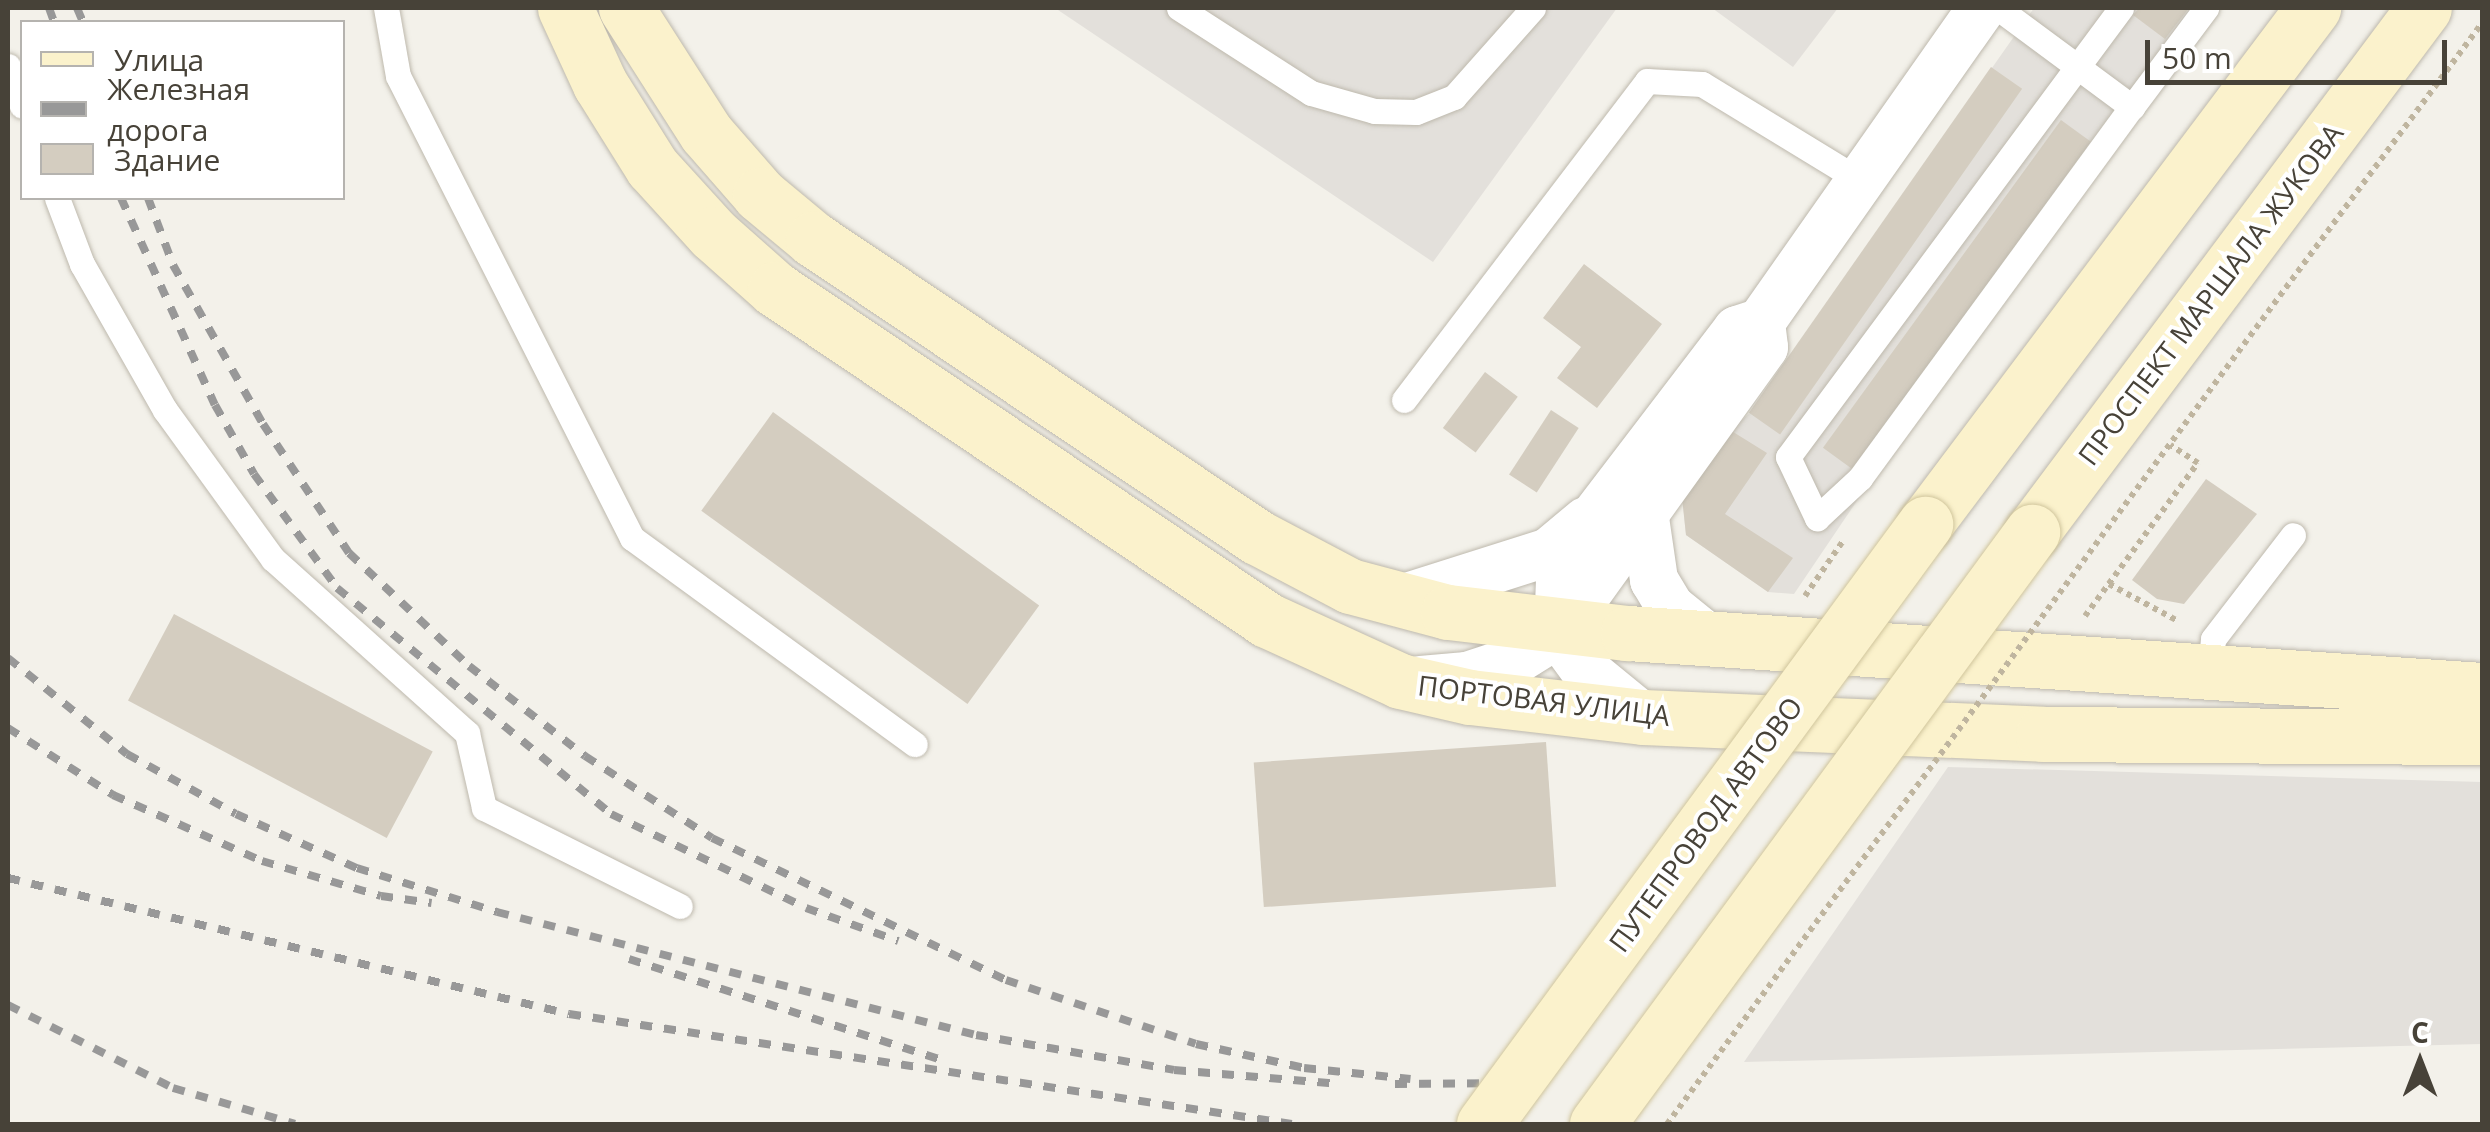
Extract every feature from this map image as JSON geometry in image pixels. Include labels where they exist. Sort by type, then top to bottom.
[{"type":"street","name":"ПОРТОВАЯ УЛИЦА","points":[[565,8],[600,84],[652,167],[713,234],[776,289],[1267,620],[1400,681],[1470,697],[1643,717],[2044,734],[2482,714]]},
{"type":"street","points":[[626,8],[706,133],[760,195],[813,239],[1258,537],[1350,586],[1398,600],[1560,629],[1708,638],[2212,654],[2482,714]]},
{"type":"street","points":[[1398,600],[1549,552],[1589,519],[1737,330],[1761,322],[1982,8]]},
{"type":"street","name":"ПУТЕПРОВОД АВТОВО","points":[[1484,1124],[2313,8]]},
{"type":"street","name":"ПРОСПЕКТ МАРШАЛА ЖУКОВА","points":[[1598,1124],[2032,532],[2424,8]]},
{"type":"street","points":[[1400,681],[1468,676],[1516,660],[1560,629],[1645,518],[1764,347],[1761,322]]},
{"type":"street","points":[[1645,518],[1654,580],[1671,608],[1708,638]]},
{"type":"street","points":[[1589,519],[1560,580],[1560,629],[1583,668],[1643,717]]},
{"type":"lane","points":[[386,8],[398,76],[632,538],[915,744]]},
{"type":"lane","points":[[1179,8],[1311,93],[1374,111],[1416,112],[1454,97],[1533,8]]},
{"type":"lane","points":[[1998,8],[2132,107]]},
{"type":"lane","points":[[2122,8],[1788,457],[1816,518],[1860,478],[2206,8]]},
{"type":"lane","points":[[8,66],[20,100]]},
{"type":"lane","points":[[1404,400],[1647,81],[1702,84],[1859,180]]},
{"type":"lane","points":[[58,200],[82,264],[165,410],[273,559],[467,733],[484,808],[680,906]]},
{"type":"lane","points":[[2212,654],[2292,535]]},
{"type":"lane","points":[[2482,669],[2482,714]]},
{"type":"path","points":[[1667,1124],[2482,23]]},
{"type":"path","points":[[2075,630],[2198,464],[2170,444]]},
{"type":"path","points":[[1803,599],[1854,525]]},
{"type":"path","points":[[2109,584],[2212,654]]},
{"type":"shaded area","points":[[1055,8],[1617,8],[1433,262]]},
{"type":"shaded area","points":[[1712,8],[1838,8],[1793,67]]},
{"type":"shaded area","points":[[2034,8],[2219,8],[1923,403],[1794,594],[1768,592],[1686,535],[1682,497],[1730,430],[1750,413]]},
{"type":"shaded area","points":[[1948,767],[2482,782],[2482,1044],[1744,1062]]},
{"type":"building","points":[[2139,8],[2189,8],[2165,39],[2133,15]]},
{"type":"building","points":[[1991,67],[2022,89],[1780,434],[1749,413]]},
{"type":"building","points":[[2061,120],[2091,142],[1853,469],[1823,448]]},
{"type":"building","points":[[1584,264],[1662,324],[1597,408],[1557,378],[1581,347],[1543,318]]},
{"type":"building","points":[[1485,372],[1518,397],[1476,453],[1443,428]]},
{"type":"building","points":[[1551,410],[1579,428],[1537,493],[1509,475]]},
{"type":"building","points":[[773,412],[1039,605],[967,704],[701,511]]},
{"type":"building","points":[[1730,430],[1767,453],[1725,514],[1793,558],[1768,592],[1686,535],[1682,497]]},
{"type":"building","points":[[2206,479],[2257,514],[2184,604],[2157,599],[2132,580]]},
{"type":"building","points":[[174,614],[433,752],[387,838],[128,701]]},
{"type":"building","points":[[1546,742],[1556,887],[1264,907],[1254,762]]},
{"type":"railway","points":[[49,8],[53,20]]},
{"type":"railway","points":[[77,8],[82,20]]},
{"type":"railway","points":[[122,200],[215,405],[254,474],[337,588],[611,814],[806,908],[898,941]]},
{"type":"railway","points":[[149,200],[173,265],[263,424],[349,553],[469,666],[585,756],[712,838],[1006,980],[1196,1044],[1304,1068],[1410,1079]]},
{"type":"railway","points":[[8,658],[127,754],[236,814],[357,868],[497,912],[976,1035],[1174,1070],[1340,1084]]},
{"type":"railway","points":[[8,728],[113,795],[262,861],[381,896],[432,903]]},
{"type":"railway","points":[[8,878],[569,1014],[1292,1124]]},
{"type":"railway","points":[[629,959],[947,1062]]},
{"type":"railway","points":[[8,1005],[173,1088],[295,1124]]},
{"type":"railway","points":[[1395,1084],[1535,1083]]}]
